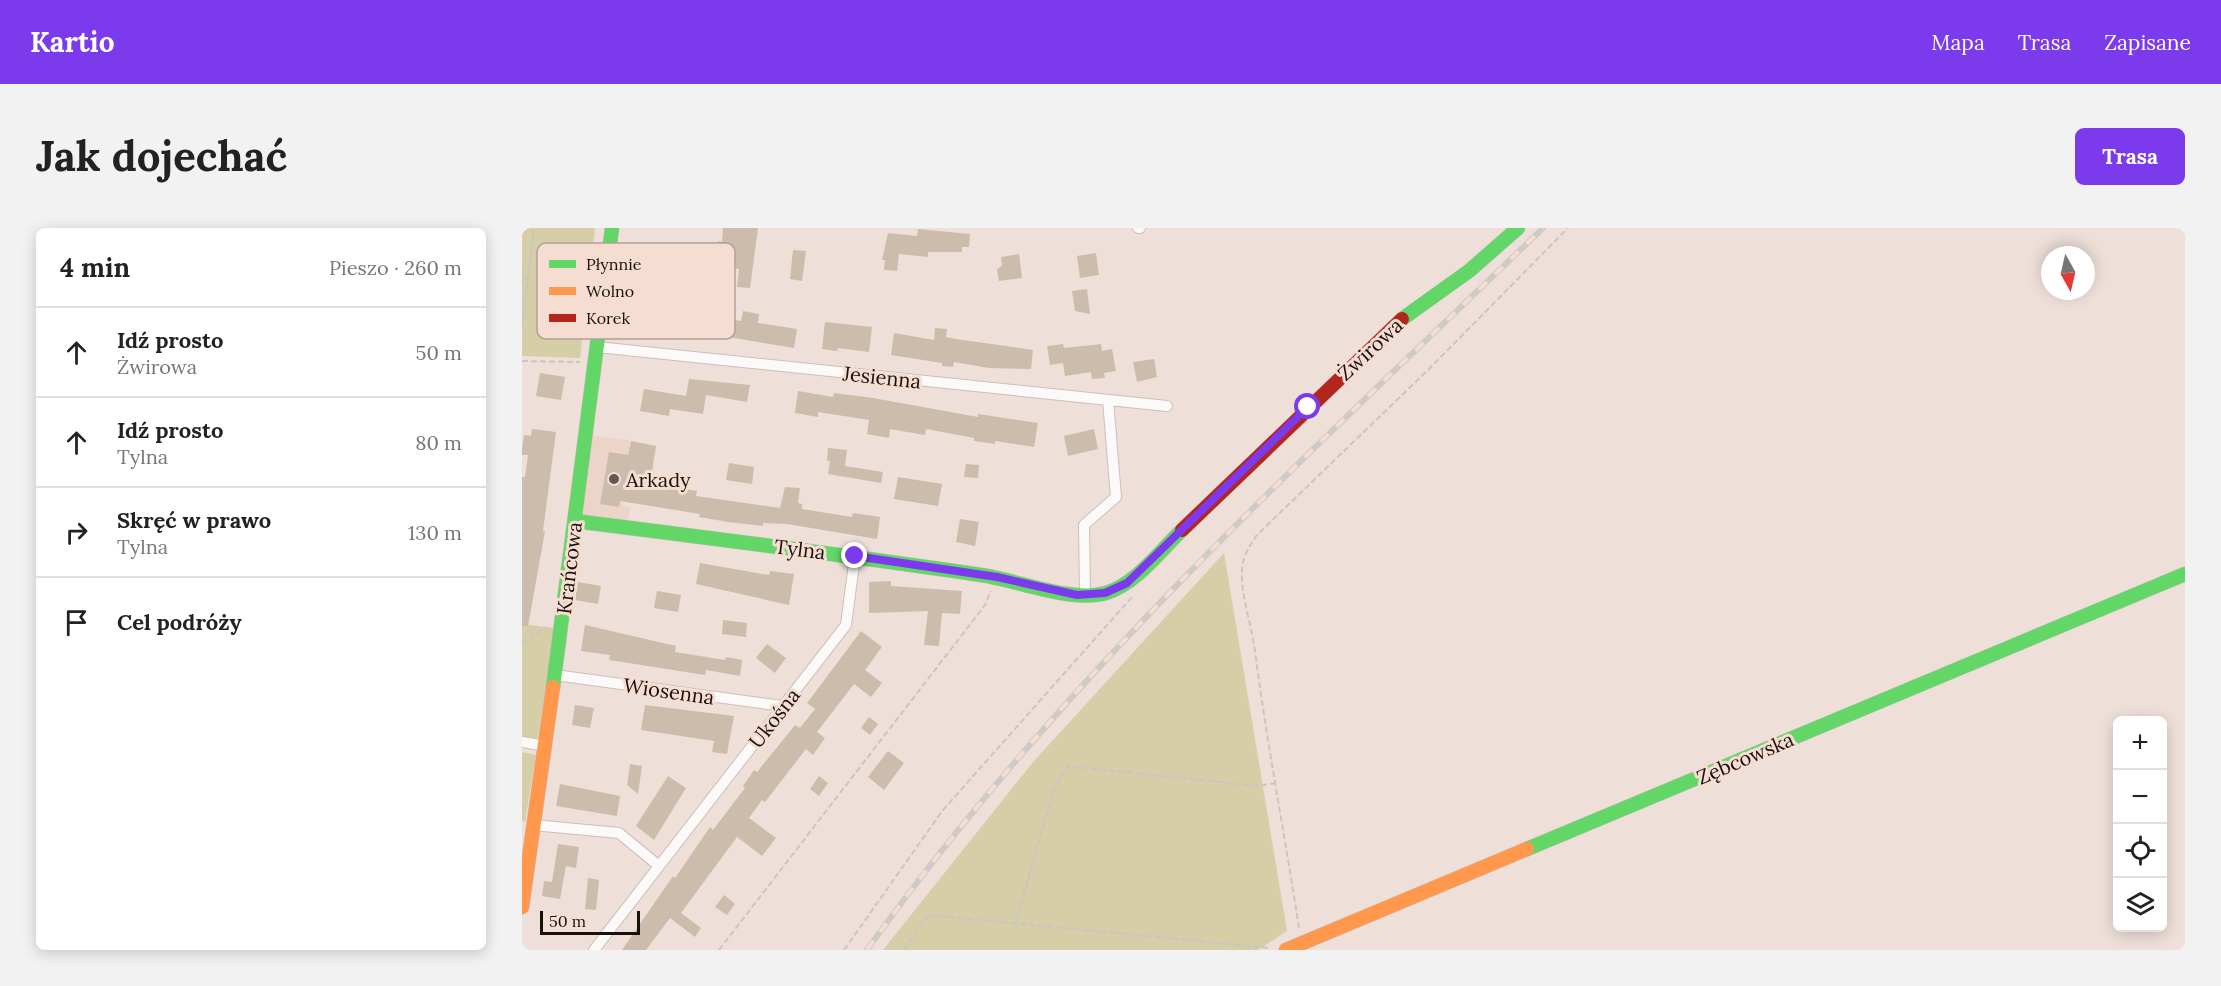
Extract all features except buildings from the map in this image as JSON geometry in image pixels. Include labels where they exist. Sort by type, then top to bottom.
[{"type":"street","name":"Krańcowa","points":[[610,243],[612,228]]},
{"type":"street","name":"Żwirowa","points":[[1233,482],[1403,318],[1469,272],[1518,228]]},
{"type":"street","name":"Krańcowa","points":[[522,907],[555,675],[598,339]]},
{"type":"street","name":"Jesienna","points":[[597,347],[1167,406]]},
{"type":"street","points":[[1084,595],[1084,525],[1116,497],[1108,400]]},
{"type":"street","name":"Tylna","points":[[575,521],[855,556],[997,577],[1036,588],[1084,595],[1105,593],[1127,583],[1233,482]]},
{"type":"street","name":"Ukośna","points":[[594,950],[846,625],[855,556]]},
{"type":"street","name":"Zębcowska","points":[[1286,950],[2185,574]]},
{"type":"street","name":"Wiosenna","points":[[555,675],[783,706]]},
{"type":"street","points":[[522,742],[545,746]]},
{"type":"street","points":[[533,825],[619,833],[659,866]]},
{"type":"path","points":[[522,325],[534,228]]},
{"type":"path","points":[[1303,942],[1276,783],[1263,722],[1255,649],[1242,573],[1246,552],[1256,536],[1428,370],[1568,228]]},
{"type":"path","points":[[522,278],[528,279]]},
{"type":"path","points":[[522,361],[595,362]]},
{"type":"path","points":[[844,950],[943,810],[1137,592],[1139,572]]},
{"type":"path","points":[[719,950],[985,605],[997,577]]},
{"type":"path","points":[[522,644],[563,615]]},
{"type":"path","points":[[1016,924],[1053,792],[1067,766],[1258,786],[1276,783]]},
{"type":"path","points":[[904,950],[928,915],[1286,950]]},
{"type":"shaded area","points":[[522,228],[595,228],[593,243],[537,243],[537,339],[582,339],[580,358],[522,356]]},
{"type":"shaded area","points":[[587,435],[630,440],[623,506],[630,508],[627,526],[576,520]]},
{"type":"shaded area","points":[[1224,553],[1287,931],[1258,950],[883,950],[1033,762]]},
{"type":"shaded area","points":[[522,624],[555,628],[537,742],[522,740]]},
{"type":"shaded area","points":[[522,752],[536,755],[525,822],[522,821]]},
{"type":"railway","points":[[867,950],[942,850],[1021,754],[1104,662],[1275,486],[1543,228]]},
{"type":"traffic: fast","points":[[610,243],[612,228]]},
{"type":"traffic: fast","points":[[1402,319],[1469,271],[1518,228]]},
{"type":"traffic: fast","points":[[553,687],[598,339]]},
{"type":"traffic: fast","points":[[575,521],[981,575],[1044,590],[1077,595],[1106,593],[1117,589],[1147,566],[1182,530]]},
{"type":"traffic: fast","points":[[1527,849],[2185,574]]},
{"type":"traffic: slow","points":[[522,907],[553,687]]},
{"type":"traffic: slow","points":[[1286,950],[1527,849]]},
{"type":"traffic: jam","points":[[1182,530],[1402,319]]},
{"type":"place","name":"Arkady","points":[[614,479]]},
{"type":"route","points":[[855,556],[997,577],[1036,588],[1077,595],[1105,593],[1127,583],[1308,407]]}]
